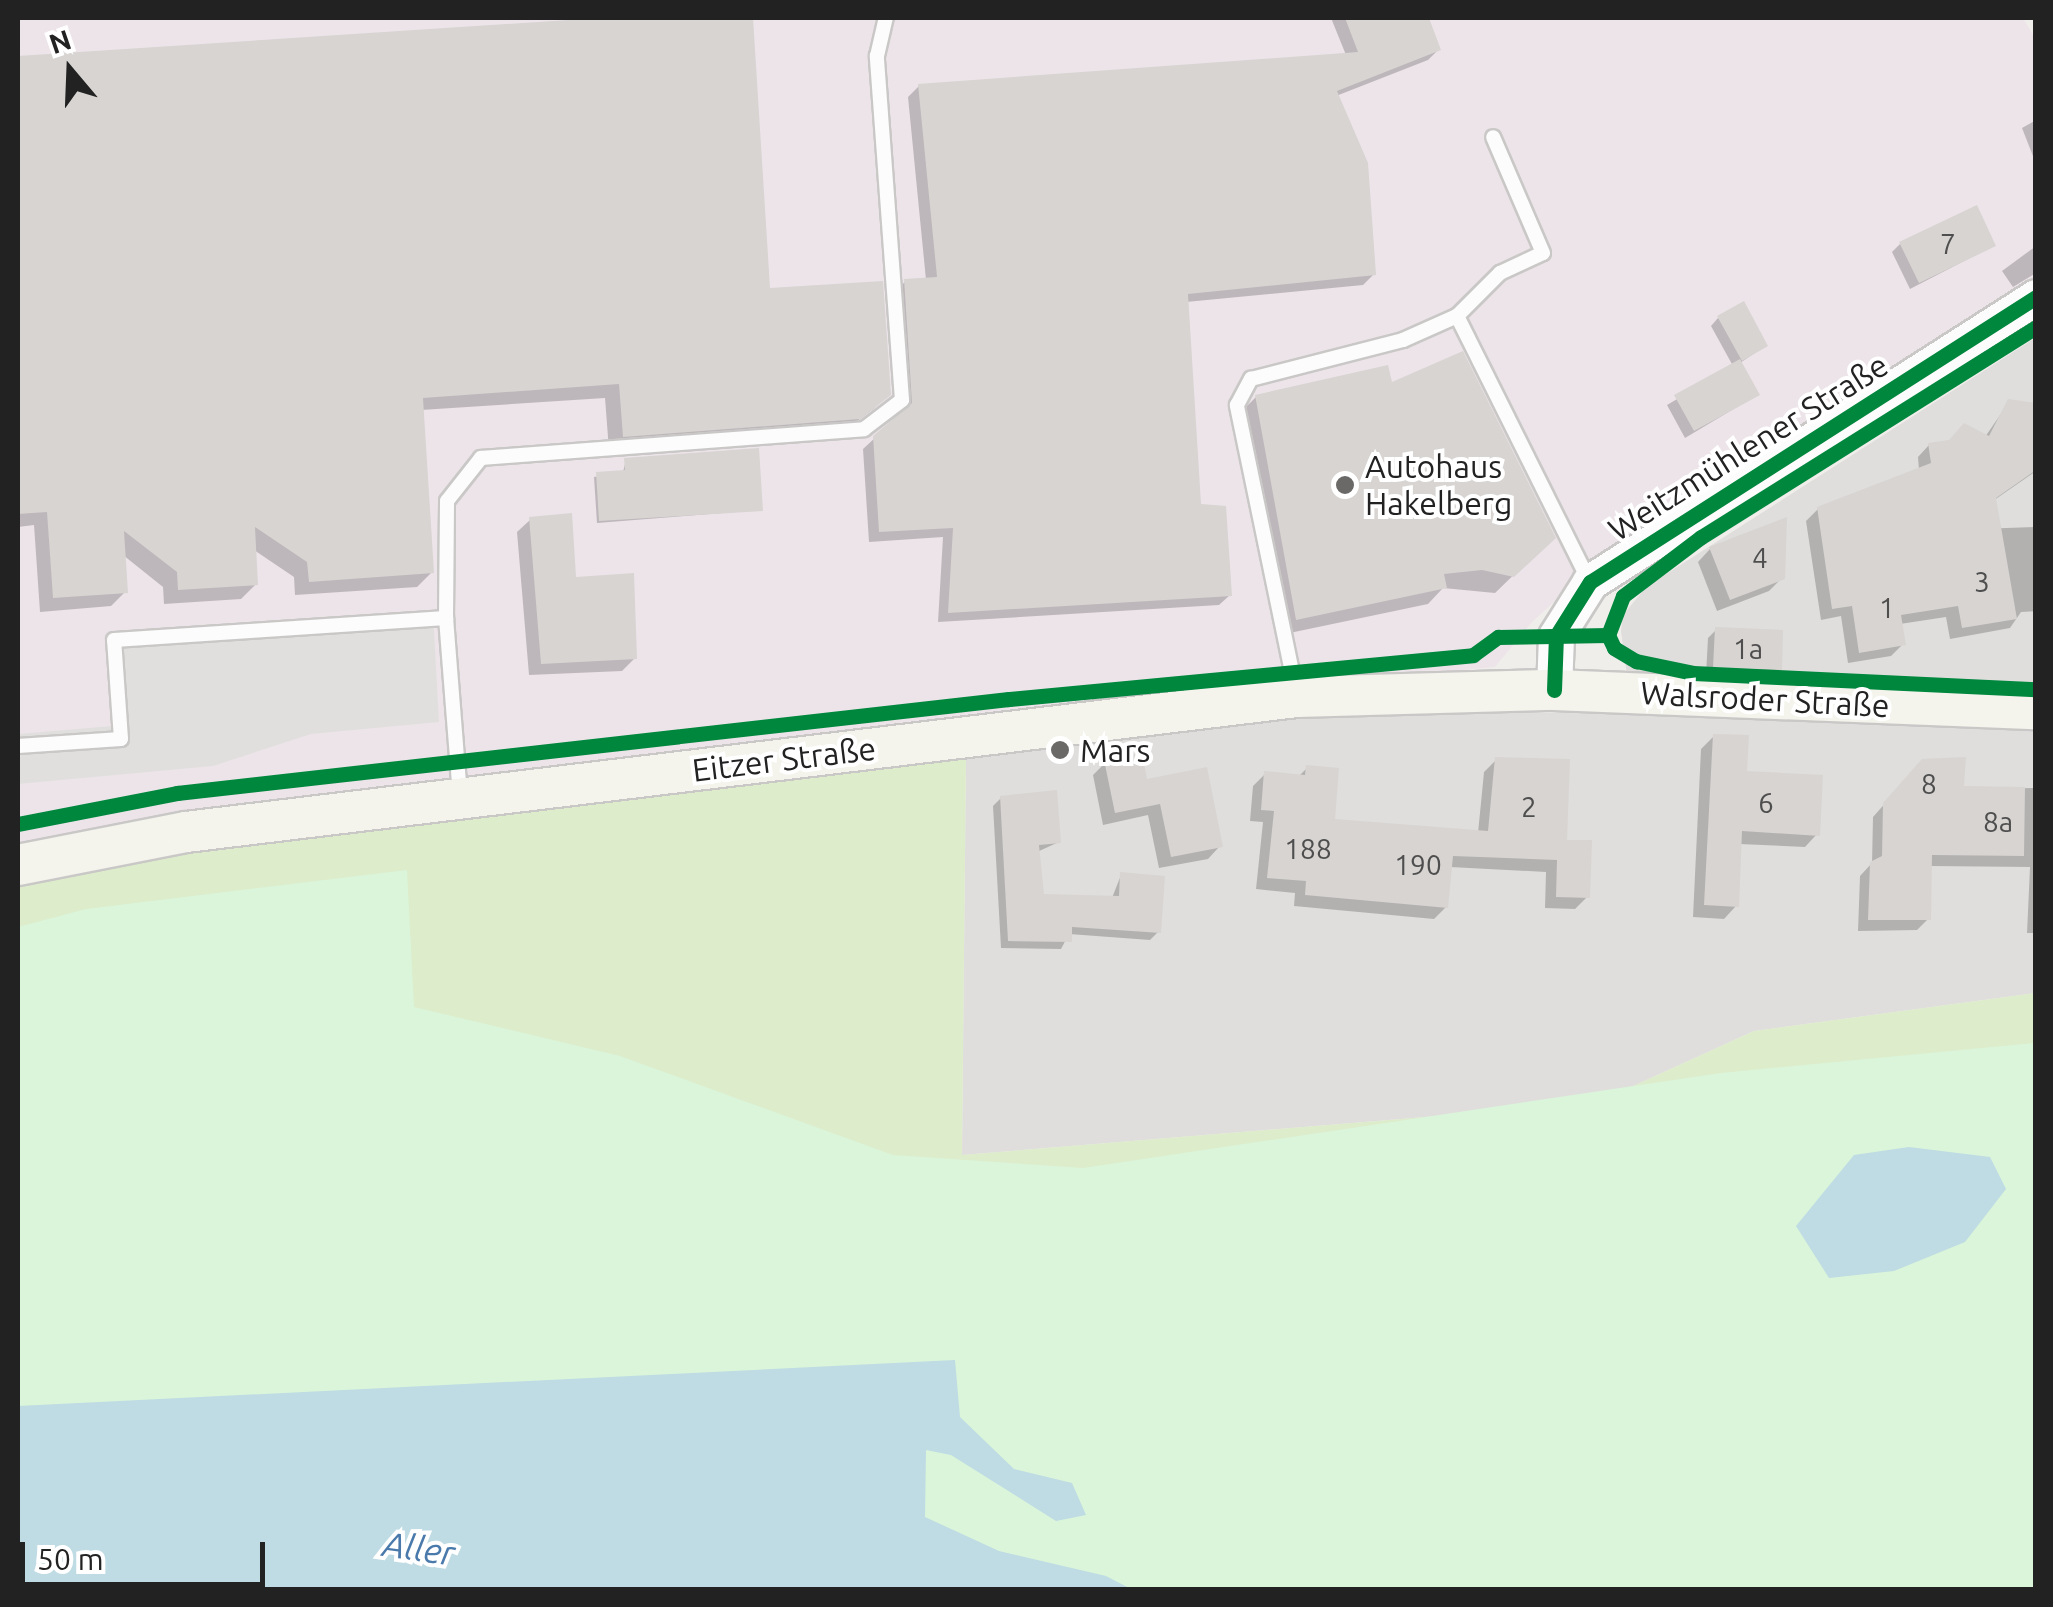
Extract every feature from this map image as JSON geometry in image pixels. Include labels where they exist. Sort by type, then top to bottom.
[{"type":"main road","name":"Eitzer Straße","points":[[18,865],[186,832],[1297,697],[1554,690]]},
{"type":"main road","name":"Walsroder Straße","points":[[1554,690],[2036,709]]},
{"type":"street","name":"Weitzmühlener Straße","points":[[1554,690],[1556,636],[1590,582],[2036,297]]},
{"type":"lane","points":[[460,800],[446,618],[447,501],[480,458],[864,429],[902,400],[877,56],[886,18]]},
{"type":"lane","points":[[1297,697],[1237,405],[1251,379],[1403,340],[1457,316],[1500,273],[1544,252],[1492,137]]},
{"type":"lane","points":[[1457,316],[1590,582]]},
{"type":"lane","points":[[18,746],[121,739],[114,640],[446,618]]},
{"type":"shaded area","points":[[18,18],[2023,18],[2036,40],[2035,285],[1598,562],[1532,622],[1495,667],[1255,690],[18,851]]},
{"type":"shaded area","points":[[2035,338],[2035,993],[1754,1031],[1596,1103],[962,1155],[966,754],[1351,713],[1632,712],[1621,631],[1623,615],[1646,587]]},
{"type":"shaded area","points":[[433,612],[439,722],[311,734],[213,766],[18,784],[18,734],[112,726],[105,635]]},
{"type":"green space","points":[[966,754],[962,1155],[1596,1103],[1754,1031],[2035,993],[2035,1589],[18,1401],[18,883],[191,851],[814,768]]},
{"type":"green space","points":[[407,870],[414,1007],[620,1056],[893,1155],[1083,1168],[1721,1073],[2035,1043],[2035,1589],[18,1590],[18,927],[86,909]]},
{"type":"water","points":[[1909,1147],[1990,1157],[2006,1189],[1965,1242],[1894,1271],[1829,1278],[1796,1226],[1854,1155]]},
{"type":"water","name":"Aller","points":[[955,1360],[960,1417],[1014,1469],[1072,1483],[1086,1515],[1056,1521],[951,1455],[926,1450],[925,1517],[999,1551],[1106,1576],[1131,1589],[18,1589],[18,1406]]},
{"type":"building","points":[[599,18],[753,18],[770,288],[883,281],[891,395],[860,419],[623,437],[619,384],[423,398],[434,573],[309,582],[307,562],[255,527],[258,585],[178,590],[177,572],[124,531],[128,593],[53,598],[47,512],[18,514],[18,56]]},
{"type":"building","points":[[1345,18],[1429,18],[1441,50],[1337,91],[1368,163],[1376,275],[1188,294],[1201,504],[1226,506],[1232,596],[948,613],[953,528],[879,532],[873,436],[912,403],[904,279],[937,277],[918,84],[1358,52]]},
{"type":"building","points":[[1977,205],[1996,246],[1919,283],[1899,242]]},
{"type":"building","points":[[1744,301],[1768,346],[1742,361],[1717,316]]},
{"type":"building","name":"Autohaus Hakelberg","points":[[1463,351],[1556,538],[1514,577],[1482,570],[1444,574],[1447,588],[1296,620],[1255,395],[1388,365],[1392,382]]},
{"type":"building","points":[[1740,359],[1760,395],[1694,431],[1674,395]]},
{"type":"building","points":[[2008,399],[2036,403],[2036,470],[1996,498],[2017,619],[1962,628],[1958,606],[1901,615],[1906,645],[1859,653],[1852,606],[1832,609],[1817,507],[1931,463],[1928,443],[1949,440],[1964,423],[1989,436]]},
{"type":"building","points":[[759,448],[763,511],[599,521],[596,472],[625,470],[624,458]]},
{"type":"building","points":[[572,513],[576,577],[634,573],[637,659],[541,664],[529,517]]},
{"type":"building","points":[[1787,517],[1785,579],[1730,600],[1709,547]]},
{"type":"building","points":[[1715,627],[1783,630],[1782,670],[1713,668]]},
{"type":"building","points":[[1713,734],[1749,735],[1747,771],[1823,775],[1820,836],[1742,831],[1739,907],[1704,905]]},
{"type":"building","points":[[1142,753],[1147,779],[1207,767],[1223,847],[1171,857],[1160,804],[1115,813],[1104,760]]},
{"type":"building","points":[[1495,757],[1570,759],[1567,840],[1592,840],[1590,898],[1556,897],[1557,860],[1453,856],[1448,908],[1305,895],[1306,881],[1267,878],[1274,811],[1261,810],[1264,771],[1305,775],[1306,765],[1339,768],[1335,819],[1488,831]]},
{"type":"building","points":[[1966,757],[1964,786],[2025,787],[2024,856],[1932,855],[1931,920],[1868,920],[1870,862],[1882,856],[1883,803],[1922,759]]},
{"type":"building","points":[[1057,790],[1061,843],[1039,845],[1044,894],[1119,896],[1120,872],[1165,876],[1161,933],[1072,927],[1072,942],[1008,941],[1000,796]]},
{"type":"cycle path","points":[[1554,690],[1556,636],[1590,582],[2036,297]]},
{"type":"cycle path","points":[[2036,327],[1701,537],[1623,596],[1608,635],[1614,648],[1636,661],[1693,673],[2036,689]]},
{"type":"cycle path","points":[[18,824],[177,793],[1009,699],[1473,655],[1498,637],[1608,635]]},
{"type":"place","name":"Autohaus Hakelberg","points":[[1345,485]]},
{"type":"place","name":"Mars","points":[[1060,750]]}]
